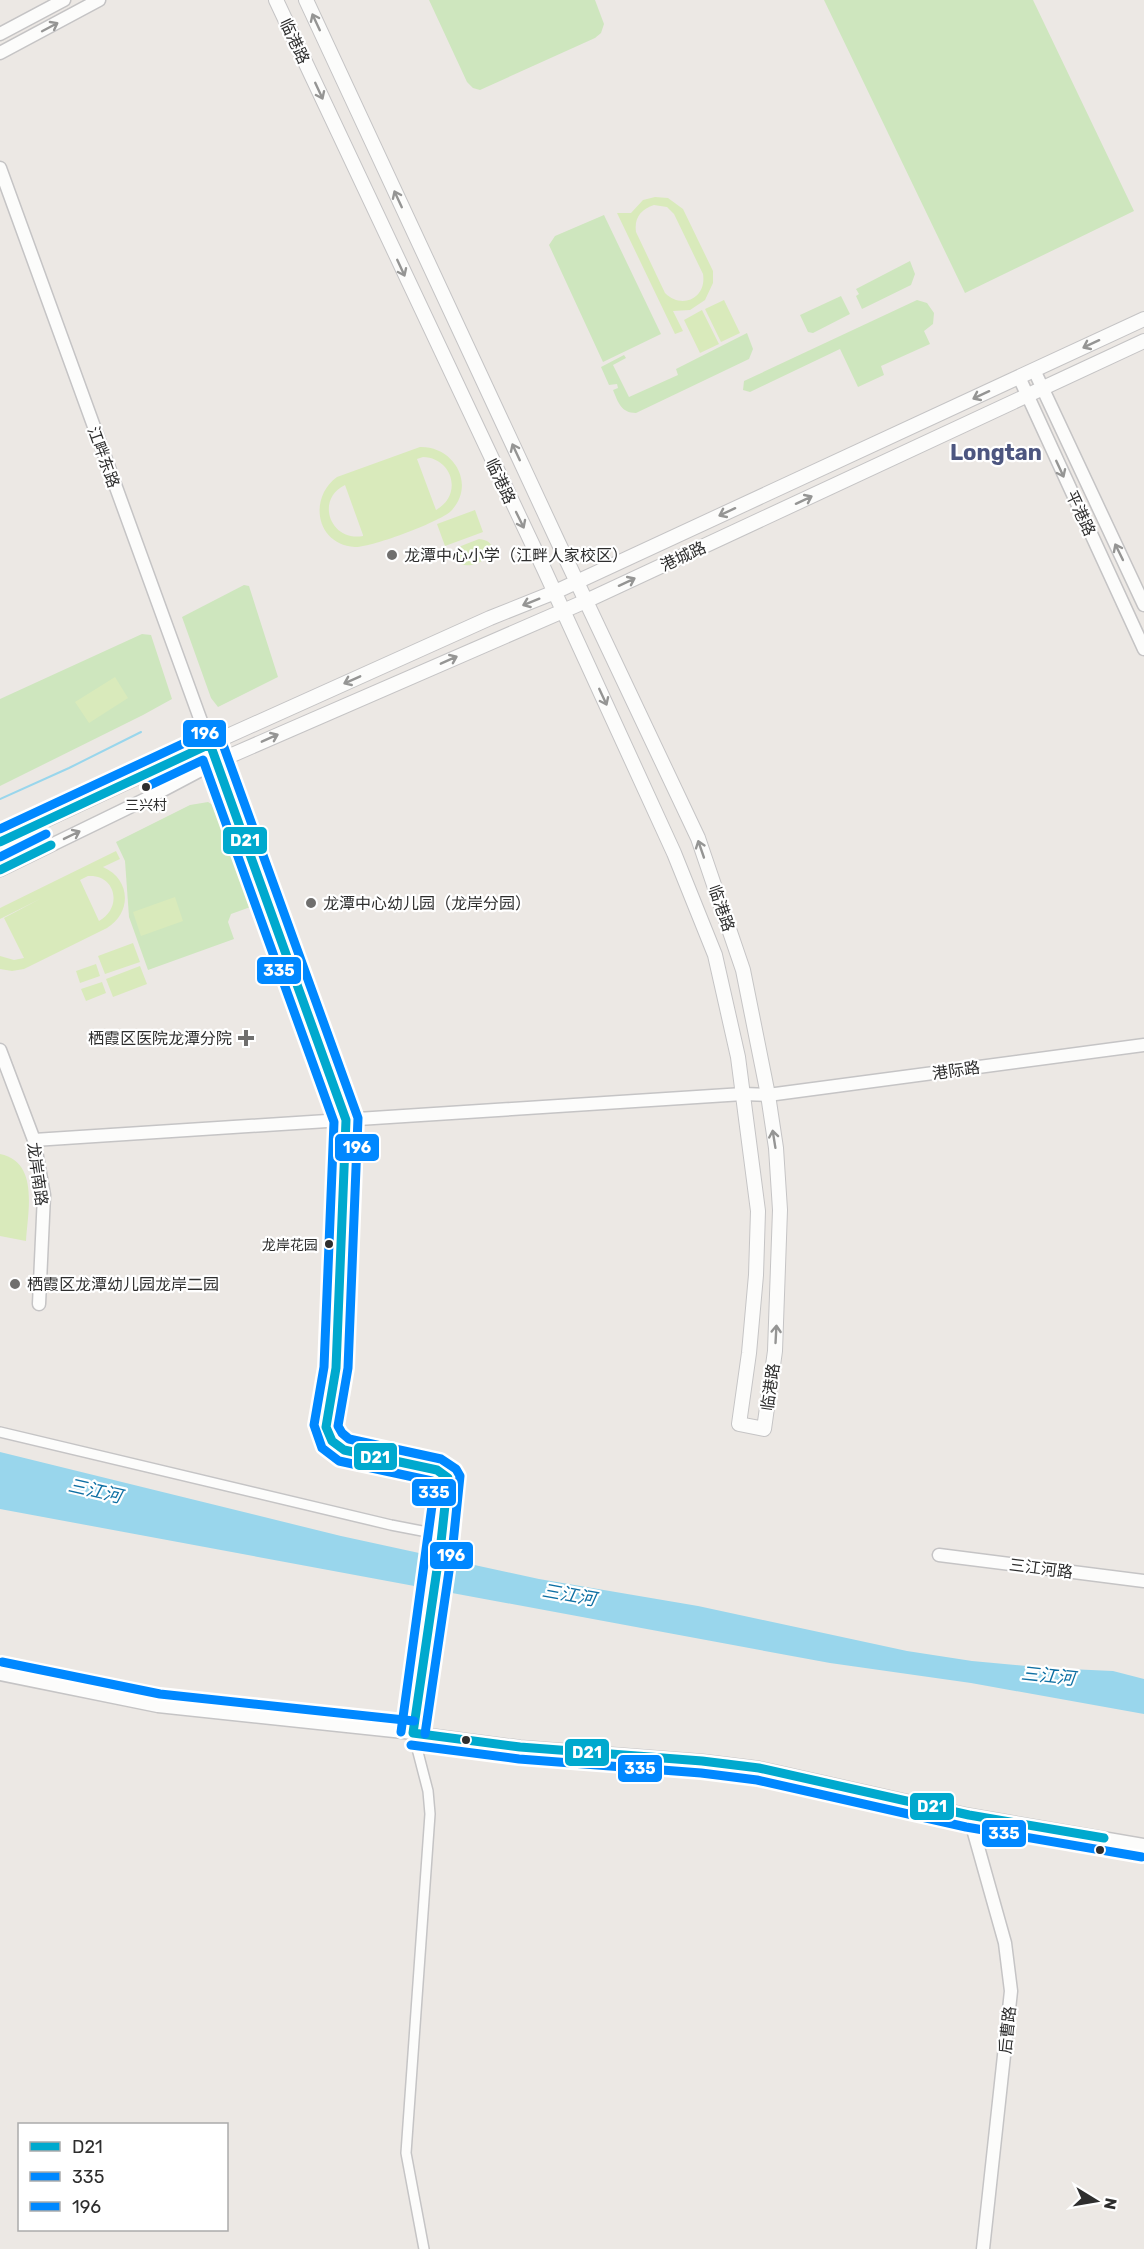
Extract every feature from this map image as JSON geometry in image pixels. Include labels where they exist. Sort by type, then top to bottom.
[{"type":"main road","name":"临港路","points":[[276,0],[555,592],[674,853],[715,955],[738,1057],[758,1211],[750,1353],[739,1424],[764,1429],[775,1351],[780,1210],[776,1148],[768,1095],[743,970],[698,838],[306,0]]},
{"type":"main road","name":"港城路","points":[[210,744],[490,618],[555,592],[1144,319]]},
{"type":"main road","name":"港城路","points":[[216,762],[586,601],[1144,341]]},
{"type":"street","points":[[0,34],[64,0]]},
{"type":"street","points":[[0,53],[99,0]]},
{"type":"street","name":"江畔东路","points":[[0,168],[346,1120]]},
{"type":"street","name":"平港路","points":[[1034,370],[1041,390],[1144,605]]},
{"type":"street","name":"平港路","points":[[1019,377],[1144,649]]},
{"type":"street","points":[[0,842],[210,744]]},
{"type":"street","points":[[0,870],[216,762]]},
{"type":"street","name":"港际路","points":[[34,1140],[742,1094],[768,1095],[1144,1045]]},
{"type":"street","name":"龙岸南路","points":[[0,1050],[34,1140],[44,1196],[39,1304]]},
{"type":"street","points":[[346,1120],[336,1368],[327,1427],[332,1441],[344,1450],[437,1470],[448,1478],[443,1535],[420,1669],[413,1733],[428,1791],[430,1814],[406,2152],[424,2249]]},
{"type":"street","points":[[0,1432],[391,1525],[443,1535]]},
{"type":"street","name":"三江河路","points":[[939,1555],[1144,1581]]},
{"type":"street","points":[[0,1674],[158,1706],[413,1733],[520,1747],[702,1761],[759,1768],[969,1815],[1144,1845]]},
{"type":"street","name":"后曹路","points":[[969,1815],[1005,1943],[1011,1991],[983,2249]]},
{"type":"green space","points":[[429,0],[595,0],[604,24],[601,33],[595,38],[480,90],[473,88],[467,82]]},
{"type":"green space","points":[[824,0],[1033,0],[1134,211],[965,293]]},
{"type":"green space","points":[[655,197],[668,198],[683,209],[713,271],[713,283],[705,300],[690,310],[673,311],[683,331],[675,334],[617,213],[631,213],[643,200]],"holes":[[[654,205],[667,207],[674,214],[703,274],[701,289],[697,295],[686,301],[679,301],[665,293],[636,232],[637,218],[645,209]]]},
{"type":"green space","points":[[604,215],[661,334],[603,362],[549,245],[555,236]]},
{"type":"green space","points":[[910,261],[915,274],[911,285],[862,309],[856,296],[859,294],[856,289]]},
{"type":"green space","points":[[841,296],[850,314],[813,333],[808,332],[800,315]]},
{"type":"green space","points":[[724,300],[740,333],[721,342],[705,309]]},
{"type":"green space","points":[[917,300],[927,303],[934,313],[933,324],[924,331],[930,344],[881,366],[884,375],[858,387],[840,349],[750,392],[743,390],[744,381]]},
{"type":"green space","points":[[702,310],[719,344],[700,353],[684,320]]},
{"type":"green space","points":[[747,333],[753,349],[749,359],[636,413],[623,409],[613,390],[618,388],[617,384],[609,385],[601,367],[624,355],[626,358],[613,365],[629,397],[678,375],[676,369]]},
{"type":"green space","points":[[420,447],[432,448],[451,459],[461,478],[462,489],[459,500],[452,510],[435,521],[390,539],[355,547],[342,544],[332,538],[320,519],[322,497],[337,477]],"holes":[[[423,457],[441,464],[451,478],[450,496],[436,510],[417,459]],[[345,485],[363,535],[363,536],[342,533],[330,518],[331,500],[336,491]]]},
{"type":"green space","points":[[475,510],[483,532],[445,546],[437,524]]},
{"type":"green space","points":[[479,539],[491,545],[488,556],[476,564],[460,564],[456,559],[457,550]]},
{"type":"green space","points":[[244,585],[249,586],[278,677],[218,707],[211,698],[182,617]]},
{"type":"green space","points":[[142,634],[151,635],[172,699],[0,786],[0,699]]},
{"type":"green space","points":[[115,677],[128,698],[89,723],[75,702]]},
{"type":"green space","points":[[208,802],[221,810],[256,905],[231,914],[228,922],[234,939],[148,970],[129,917],[125,861],[116,842],[190,805]]},
{"type":"green space","points":[[116,851],[120,859],[103,867],[119,879],[125,896],[121,914],[115,922],[24,969],[12,971],[0,969],[0,956],[14,960],[24,958],[4,918],[40,899],[0,919],[0,908]],"holes":[[[88,876],[105,880],[113,893],[111,908],[107,915],[99,921],[80,880]]]},
{"type":"green space","points":[[175,897],[183,921],[141,936],[133,912]]},
{"type":"green space","points":[[133,943],[140,962],[105,974],[98,956]]},
{"type":"green space","points":[[96,964],[100,976],[80,983],[76,971]]},
{"type":"green space","points":[[140,966],[147,984],[113,997],[106,979]]},
{"type":"green space","points":[[102,982],[106,993],[86,1001],[81,989]]},
{"type":"green space","points":[[0,1154],[12,1159],[21,1167],[26,1177],[29,1202],[26,1241],[0,1236]]},
{"type":"water","name":"三江河","points":[[0,1452],[341,1536],[539,1579],[698,1606],[907,1651],[972,1661],[1113,1671],[1144,1679],[1144,1714],[971,1683],[830,1663],[0,1509]]},
{"type":"waterway","points":[[0,799],[141,732]]},
{"type":"transit line","name":"196","points":[[0,829],[206,733],[214,733],[221,739],[358,1118],[348,1368],[338,1426],[349,1439],[441,1459],[456,1469],[460,1476],[453,1544],[425,1734]]},
{"type":"transit line","name":"D21","points":[[0,842],[210,744],[346,1120],[336,1368],[326,1427],[332,1441],[344,1450],[437,1470],[448,1478],[413,1733]]},
{"type":"transit line","name":"335","points":[[146,787],[203,760],[334,1122],[324,1367],[314,1425],[322,1448],[339,1461],[432,1481],[435,1484],[401,1732]]},
{"type":"transit line","name":"196","points":[[0,857],[46,834]]},
{"type":"transit line","name":"D21","points":[[0,870],[51,845]]},
{"type":"transit line","name":"196","points":[[2,1662],[160,1694],[414,1721]]},
{"type":"transit line","name":"D21","points":[[413,1733],[520,1747],[702,1761],[759,1768],[969,1815],[1104,1838]]},
{"type":"transit line","name":"335","points":[[411,1745],[519,1759],[701,1773],[757,1780],[966,1827],[1142,1857]]},
{"type":"place","name":"龙潭中心小学（江畔人家校区）","points":[[392,555]]},
{"type":"place","name":"三兴村","points":[[146,787]]},
{"type":"place","name":"龙潭中心幼儿园（龙岸分园）","points":[[311,903]]},
{"type":"place","name":"栖霞区医院龙潭分院","points":[[246,1038]]},
{"type":"place","name":"龙岸花园","points":[[329,1244]]},
{"type":"place","name":"栖霞区龙潭幼儿园龙岸二园","points":[[15,1284]]},
{"type":"district","name":"Longtan","points":[[996,452]]}]
